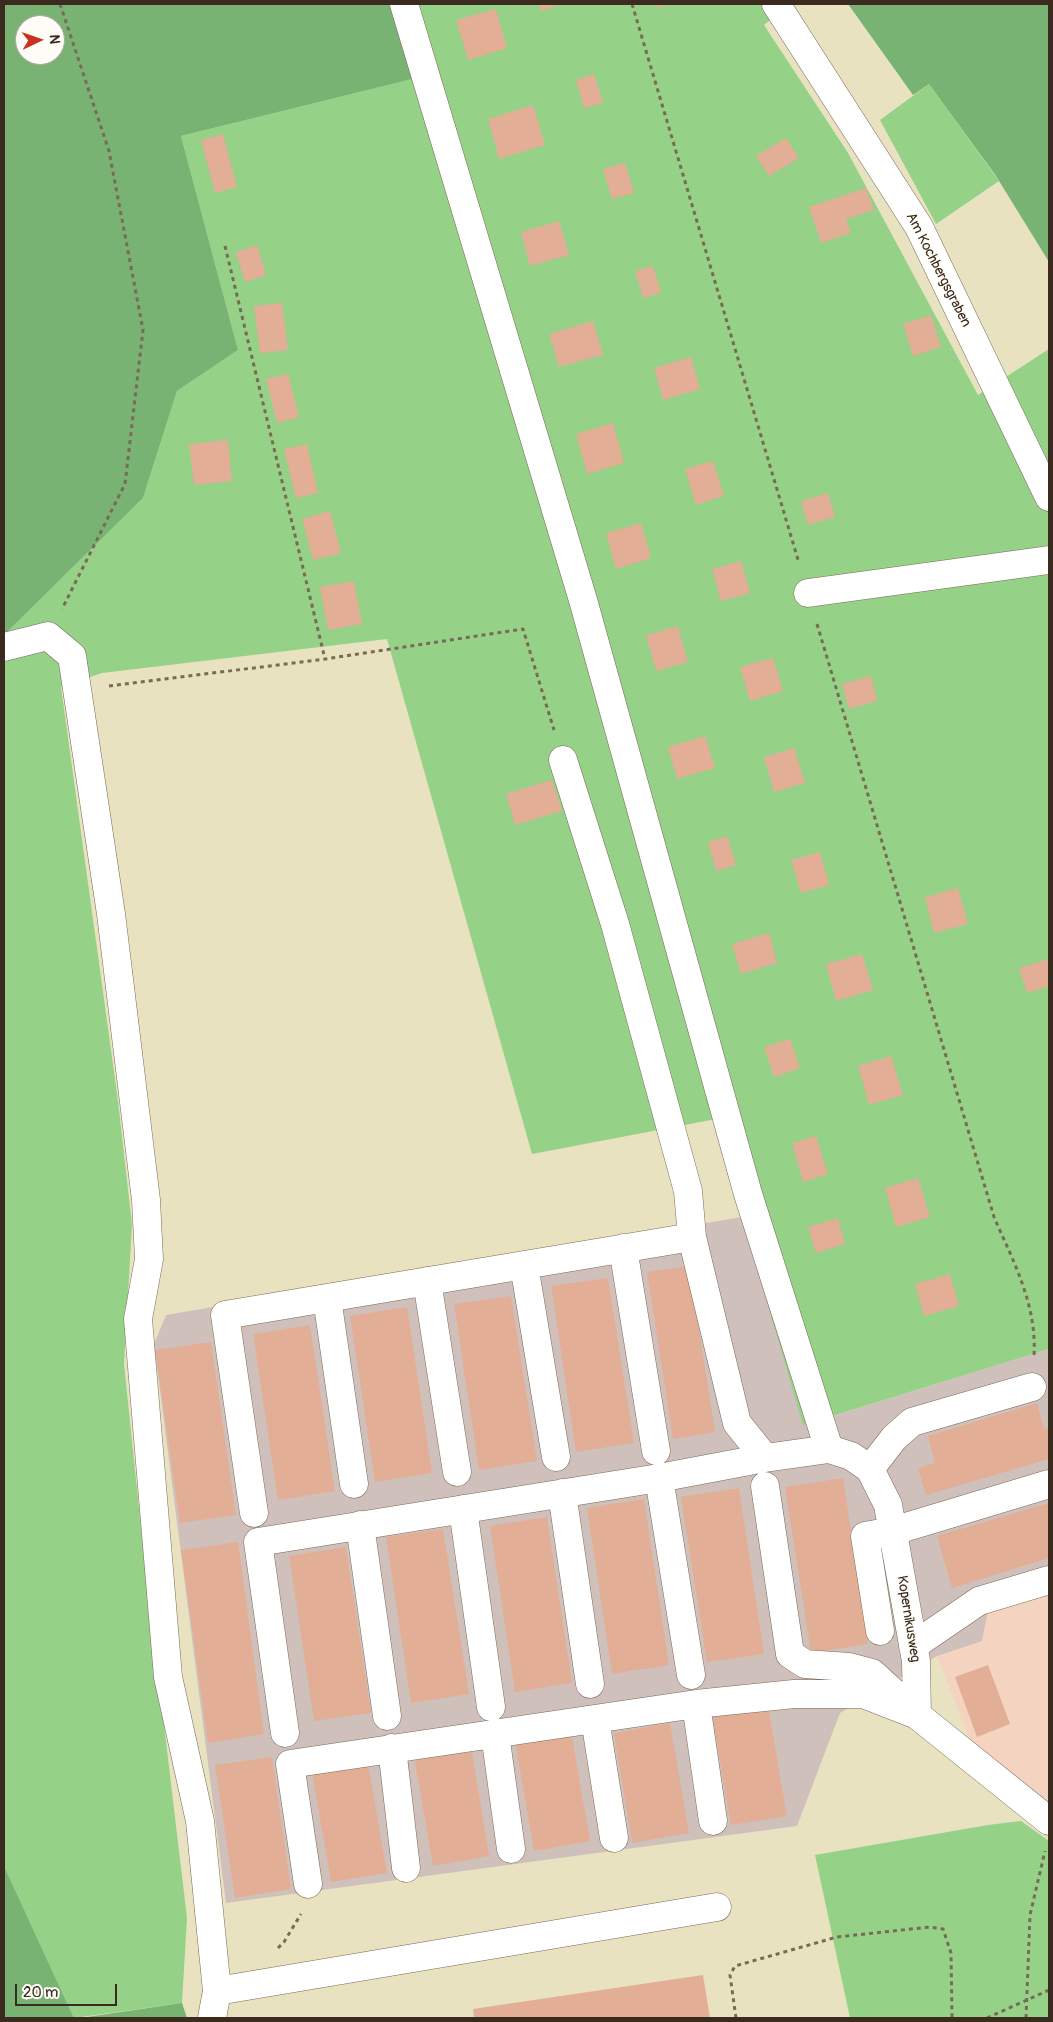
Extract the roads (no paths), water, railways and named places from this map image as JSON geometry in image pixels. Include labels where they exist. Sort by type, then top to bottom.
[{"type":"street","points":[[404,4],[583,600],[748,1194],[829,1449]]},
{"type":"street","name":"Am Kochbergsgraben","points":[[776,4],[919,227],[1049,497]]},
{"type":"street","points":[[808,593],[1049,560]]},
{"type":"street","points":[[4,647],[48,636],[72,656],[111,914],[146,1200],[149,1259],[138,1319],[168,1677],[200,1822],[218,1991],[212,2018]]},
{"type":"street","points":[[562,760],[615,924],[685,1181],[692,1237],[737,1423],[765,1458]]},
{"type":"street","points":[[254,1513],[225,1315],[692,1237]]},
{"type":"street","points":[[624,1248],[656,1450]]},
{"type":"street","points":[[524,1265],[556,1457]]},
{"type":"street","points":[[428,1281],[457,1472]]},
{"type":"street","points":[[327,1298],[354,1484]]},
{"type":"street","points":[[285,1733],[258,1542],[829,1449],[851,1456],[870,1469],[894,1438],[912,1422],[1032,1387]]},
{"type":"street","name":"Kopernikusweg","points":[[870,1469],[888,1505],[916,1660],[917,1715]]},
{"type":"street","points":[[659,1478],[691,1675]]},
{"type":"street","points":[[880,1631],[865,1536],[893,1532],[1049,1484]]},
{"type":"street","points":[[765,1486],[790,1654],[805,1664],[849,1667],[872,1673],[1048,1832]]},
{"type":"street","points":[[562,1493],[590,1684]]},
{"type":"street","points":[[463,1509],[491,1707]]},
{"type":"street","points":[[360,1525],[387,1716]]},
{"type":"street","points":[[913,1646],[979,1601],[1049,1580]]},
{"type":"street","points":[[308,1884],[290,1764],[696,1704],[794,1694],[863,1694],[917,1715]]},
{"type":"street","points":[[696,1704],[713,1821]]},
{"type":"street","points":[[595,1719],[614,1838]]},
{"type":"street","points":[[495,1734],[511,1849]]},
{"type":"street","points":[[392,1748],[406,1868]]},
{"type":"street","points":[[218,1991],[717,1907]]}]
